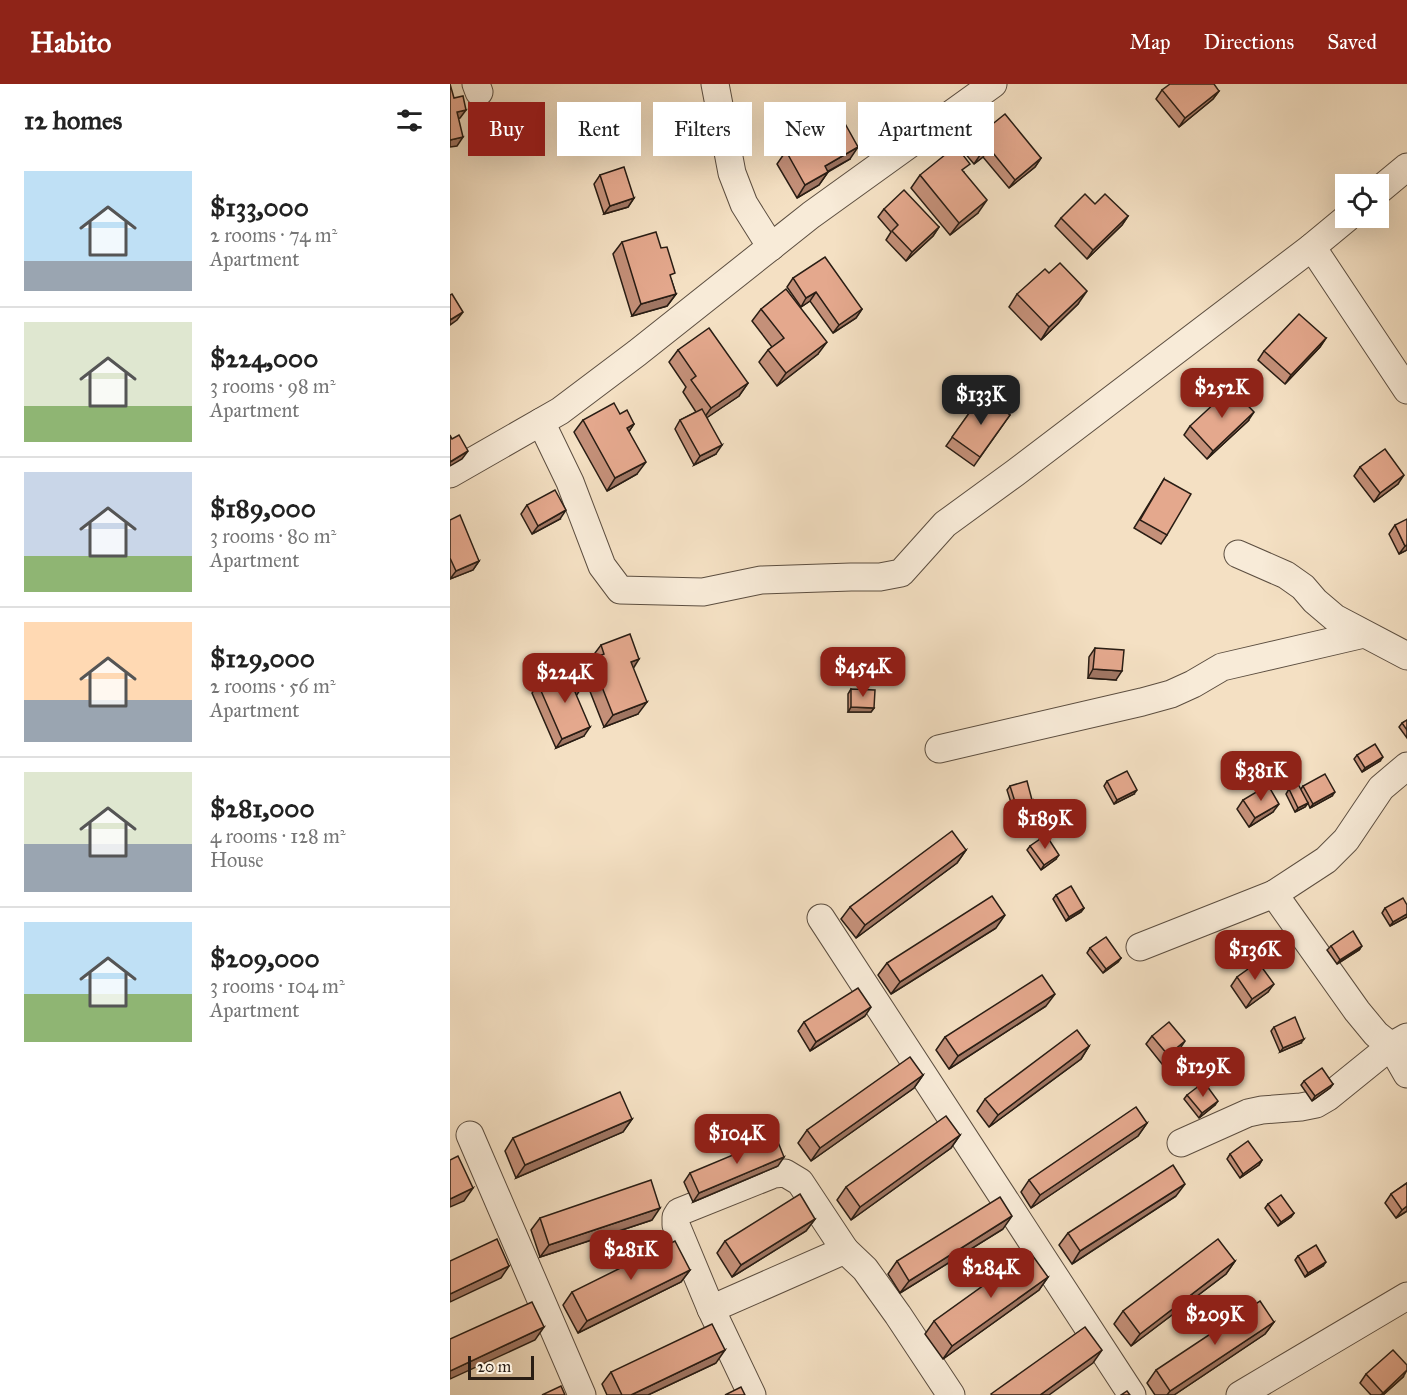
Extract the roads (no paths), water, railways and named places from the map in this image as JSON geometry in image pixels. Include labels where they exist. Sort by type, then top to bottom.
[{"type":"street","points":[[715,84],[732,173],[744,204],[771,247]]},
{"type":"street","points":[[450,474],[560,411],[811,215],[993,84]]},
{"type":"street","points":[[1389,182],[1407,167]]},
{"type":"street","points":[[542,422],[570,482],[602,566],[620,590],[704,592],[761,580],[880,577],[901,573],[945,524],[1335,228]]},
{"type":"street","points":[[1312,247],[1407,390]]},
{"type":"street","points":[[1238,554],[1286,574],[1335,618],[1407,657]]},
{"type":"street","points":[[939,749],[1142,702],[1171,694],[1222,667],[1365,634]]},
{"type":"street","points":[[1140,947],[1274,894],[1326,860],[1346,840],[1382,788],[1407,765]]},
{"type":"street","points":[[1274,894],[1357,1011],[1376,1034],[1399,1042]]},
{"type":"street","points":[[821,918],[1132,1395]]},
{"type":"street","points":[[1399,1042],[1407,1074]]},
{"type":"street","points":[[1181,1143],[1248,1113],[1316,1104],[1399,1042]]},
{"type":"street","points":[[470,1135],[582,1395]]},
{"type":"street","points":[[752,1395],[711,1310],[676,1225],[676,1217],[684,1209],[774,1174],[785,1173],[800,1182],[845,1250],[865,1269],[898,1315],[951,1395]]},
{"type":"street","points":[[711,1310],[845,1250]]},
{"type":"street","points":[[1240,1395],[1407,1296]]}]
